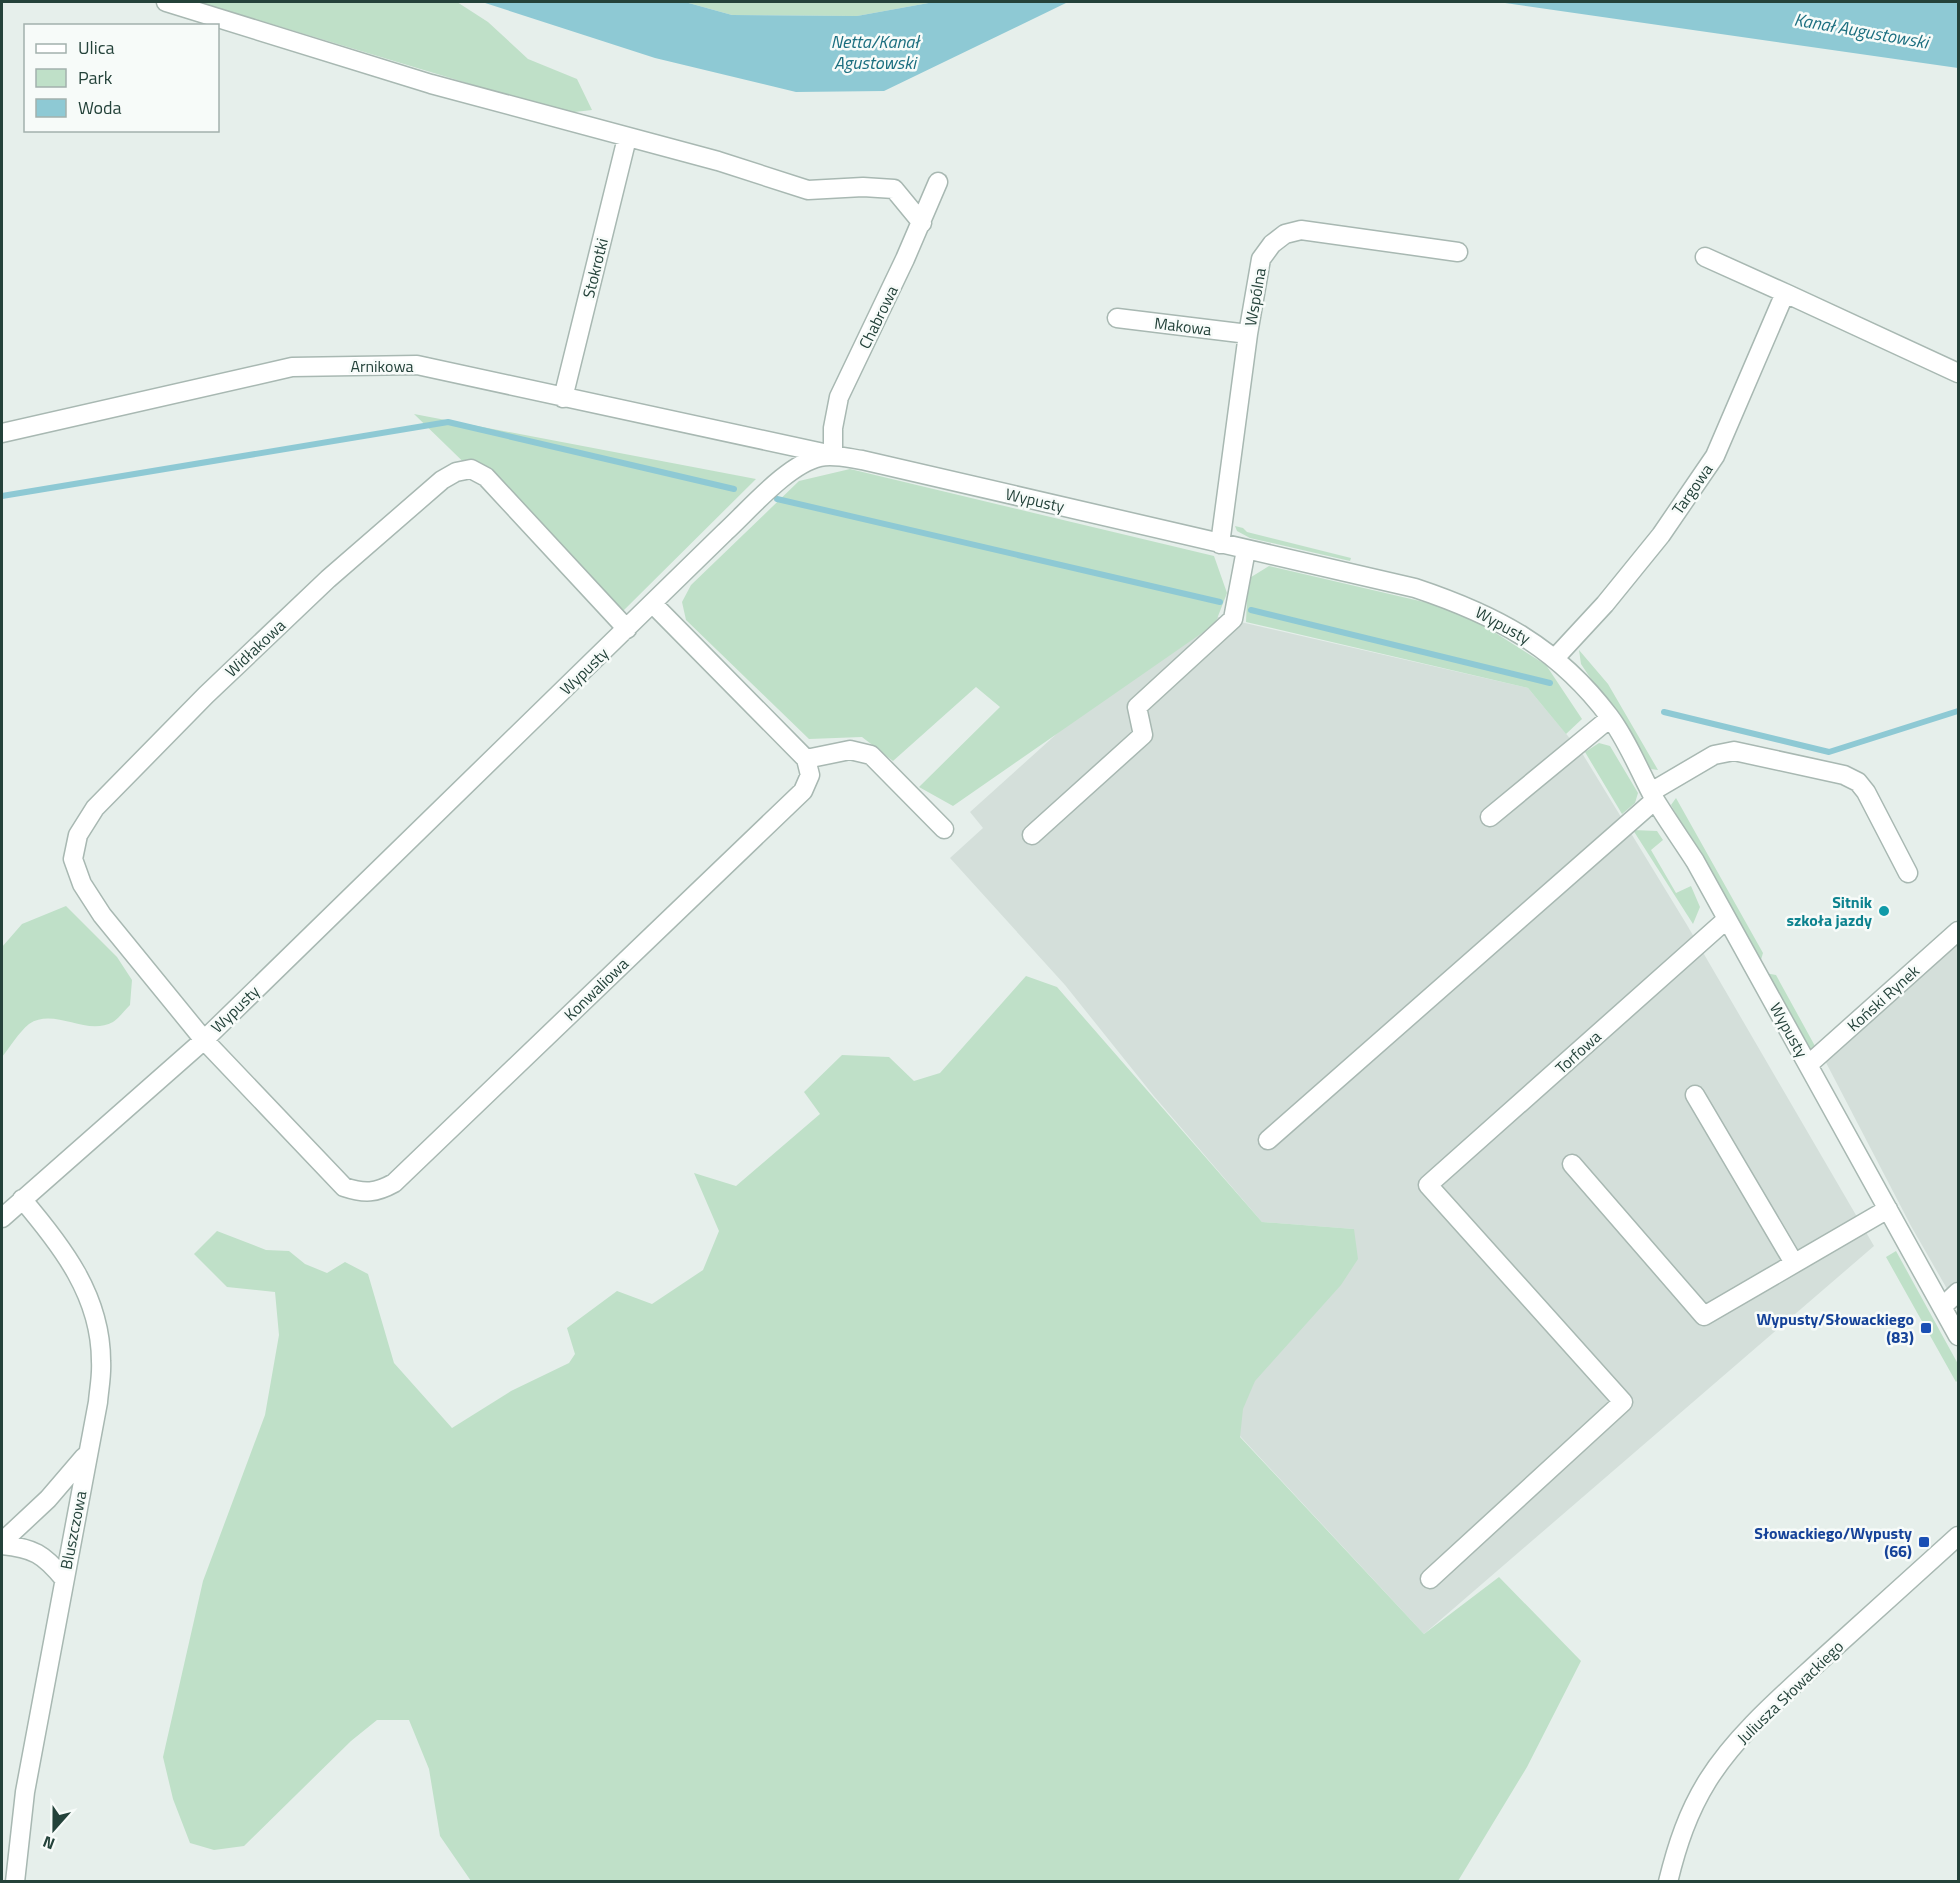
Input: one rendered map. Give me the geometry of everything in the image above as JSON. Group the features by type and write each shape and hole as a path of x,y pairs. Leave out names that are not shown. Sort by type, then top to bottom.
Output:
{"street":[{"path":"166,2 431,84 718,162 808,190 862,187 894,189 922,223"},
{"name":"Stokrotki","path":"563,398 627,138"},
{"name":"Chabrowa","path":"833,455 833,428 839,397 922,223 938,182"},
{"name":"Wspólna","path":"1220,544 1248,334 1261,259 1272,244 1285,234 1301,230 1458,252"},
{"path":"1705,258 1959,373"},
{"name":"Targowa","path":"1555,658 1605,604 1661,535 1714,456 1785,293"},
{"name":"Makowa","path":"1118,318 1248,334"},
{"name":"Arnikowa","path":"2,433 292,367 417,365 833,455"},
{"name":"Wypusty","path":"2,1218 204,1040 794,468 818,458 833,455 1415,588 1462,603 1498,619 1555,658 1580,680 1610,718 1653,796 1695,861 1959,1336"},
{"name":"Widłakowa","path":"204,1040 102,915 82,884 73,859 78,835 95,808 206,695 328,579 442,480 456,472 471,469 486,477 627,629"},
{"path":"1032,835 1143,735 1137,707 1233,619 1246,550"},
{"path":"653,604 806,759 850,750 871,755 944,829"},
{"path":"1490,817 1610,718"},
{"path":"1268,1140 1653,796 1714,755 1734,751 1844,775 1858,782 1866,792 1908,873"},
{"name":"Konwaliowa","path":"204,1040 344,1187 360,1192 377,1192 394,1183 803,791 810,775 806,759"},
{"name":"Torfowa","path":"1430,1579 1623,1402 1428,1185 1727,919"},
{"name":"Koński Rynek","path":"1808,1065 1959,931"},
{"path":"1695,1095 1794,1263"},
{"path":"1572,1164 1704,1316 1888,1209"},
{"name":"Bluszczowa","path":"15,1881 26,1792 98,1402 101,1359 87,1290 58,1242 22,1199"},
{"path":"1942,1307 1959,1292"},
{"path":"2,1543 71,1475 88,1450"},
{"name":"Juliusza Słowackiego","path":"1668,1881 1677,1844 1692,1808 1709,1778 1743,1736 1788,1690 1959,1536"},
{"path":"2,1543 25,1547 49,1560 64,1579"}],"shaded area":[{"path":"1193,611 1528,688 1582,753 1687,925 1874,1246 1424,1634 1188,1380 1354,1229 1262,1222 1153,1095 1065,985 950,858 983,828 970,812"},
{"path":"1958,930 1958,1308 1911,1226 1820,1051"}],"green space":[{"path":"199,2 457,2 488,22 528,59 577,79 592,110 566,113"},
{"path":"685,2 934,2 857,16 732,15"},
{"path":"414,414 756,479 620,614"},
{"path":"850,469 1214,556 1227,593 1215,624 953,806 919,787 1000,707 976,687 893,761 862,737 809,739 686,620 682,602 691,585 799,481"},
{"path":"1235,526 1247,532 1351,558 1350,561 1250,538 1237,531"},
{"path":"1269,566 1437,605 1475,620 1546,665 1582,719 1566,734 1528,688 1246,622 1248,579"},
{"path":"1579,650 1608,684 1658,770 1651,769 1581,664"},
{"path":"1599,743 1610,746 1638,793 1635,803 1622,814 1585,752"},
{"path":"1676,798 1763,953 1760,963 1671,805"},
{"path":"1633,830 1657,831 1663,840 1651,850 1676,893 1691,886 1700,907 1693,924"},
{"path":"66,906 117,957 132,980 130,1005 113,1022 103,1026 81,1025 49,1019 29,1024 2,1057 2,947 22,924"},
{"path":"1765,973 1776,975 1821,1057 1811,1052"},
{"path":"1026,976 1057,987 1262,1222 1354,1229 1358,1259 1341,1285 1255,1381 1243,1409 1240,1437 1424,1634 1499,1577 1581,1661 1527,1767 1458,1881 471,1881 440,1836 429,1769 409,1720 377,1720 351,1741 244,1846 214,1850 190,1843 173,1799 163,1757 203,1581 265,1415 279,1335 275,1292 227,1287 194,1254 217,1231 266,1250 289,1251 305,1264 327,1273 345,1262 368,1274 394,1363 452,1428 511,1391 569,1363 575,1354 567,1328 617,1291 652,1304 703,1270 719,1231 694,1173 736,1186 820,1114 804,1092 842,1055 889,1057 914,1081 940,1073"},
{"path":"1896,1251 1958,1364 1956,1382 1886,1257"}],"water":[{"name":"Netta/Kanał Agustowski","path":"482,2 685,2 732,15 857,16 934,2 1068,2 884,91 796,92 655,58"},
{"name":"Kanał Augustowski","path":"1498,2 1958,3 1958,68"}],"waterway":[{"path":"2,496 448,422 734,489"},
{"path":"777,499 1220,602"},
{"path":"1251,610 1550,683"},
{"path":"1664,712 1829,752 1958,711"}],"place":[{"name":"Sitnik szkoła jazdy","path":"1884,911"},
{"name":"Wypusty/Słowackiego (83)","path":"1926,1328"},
{"name":"Słowackiego/Wypusty (66)","path":"1924,1542"}]}
